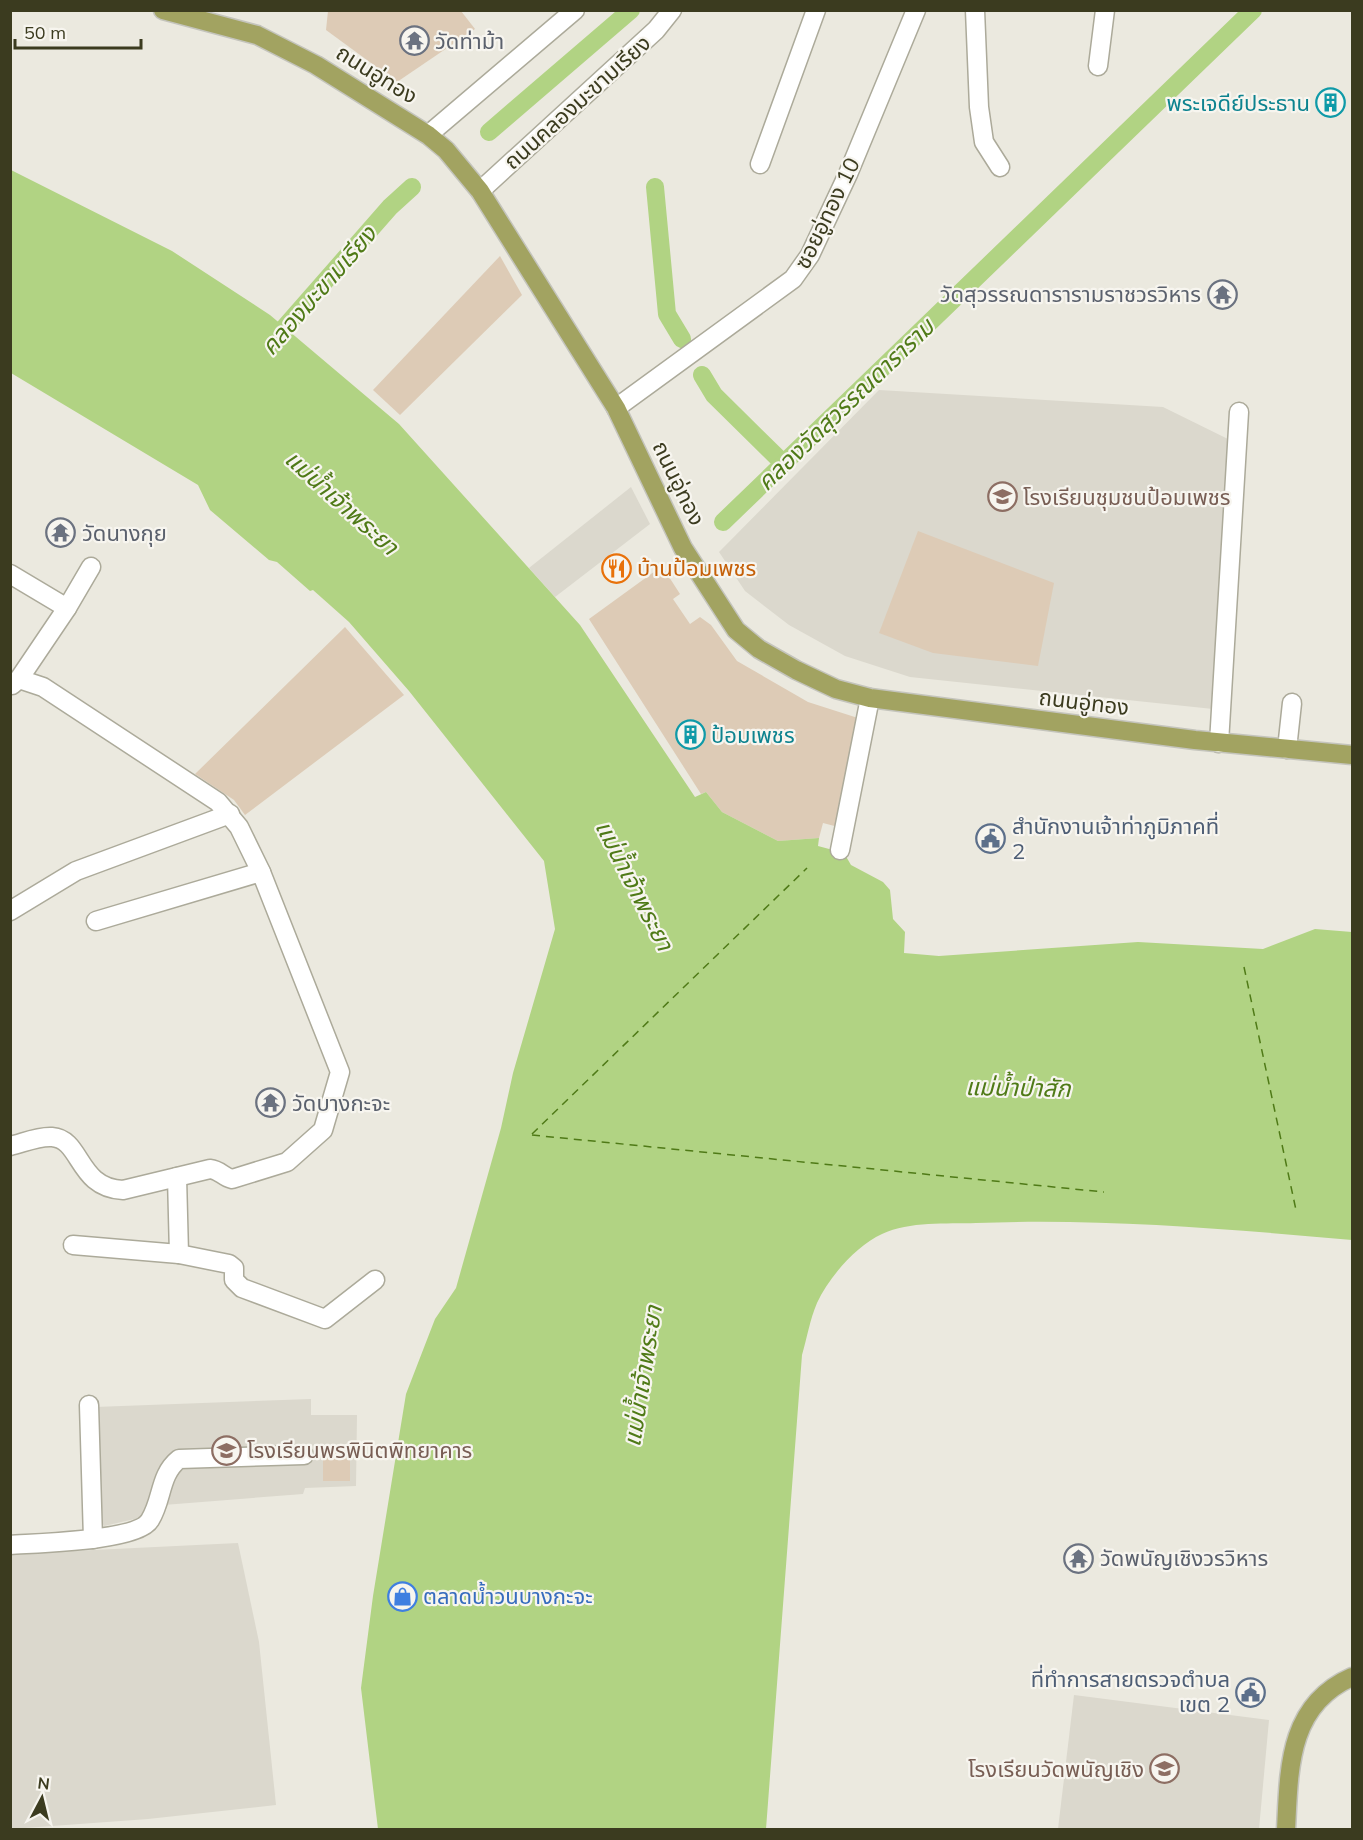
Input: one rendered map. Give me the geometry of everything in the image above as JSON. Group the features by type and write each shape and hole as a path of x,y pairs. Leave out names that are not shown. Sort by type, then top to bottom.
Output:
{"main road":[{"name":"ถนนอู่ทอง","path":"163,10 257,35 316,64 428,135 446,150 480,191 616,408 683,548 736,630 759,649 836,689 870,698 1219,743 1353,755"},
{"path":"1286,1830 1288,1777 1296,1736 1310,1708 1337,1684 1353,1677"}],"street":[{"path":"428,135 575,10"},
{"name":"ถนนคลองมะขามเรียง","path":"480,191 656,30 672,10"},
{"path":"760,164 816,10"},
{"name":"ซอยอู่ทอง 10","path":"616,408 793,279 810,255 843,184 916,10"},
{"path":"975,10 979,107 984,142 1000,167"},
{"path":"1098,66 1105,10"},
{"path":"1219,743 1239,412"},
{"path":"10,1146 42,1137 54,1137 65,1142 96,1183 109,1189 123,1190 210,1169 218,1170 225,1177 232,1179 287,1162 323,1130 340,1072 261,872 239,826 230,814 218,802 43,687 15,682 67,608 91,567"},
{"path":"10,574 67,608"},
{"path":"840,850 870,698"},
{"path":"1287,749 1292,704"},
{"path":"10,911 76,872 230,814"},
{"path":"96,921 261,872"},
{"path":"177,1177 179,1254"},
{"path":"73,1245 179,1254 229,1264 234,1268 234,1280 242,1288 325,1318 375,1280"},
{"path":"89,1405 93,1539"},
{"path":"10,1545 93,1539 139,1529 149,1523 168,1468 179,1459 304,1455"}],"shaded area":[{"path":"328,11 461,11 475,29 397,82 326,30"},
{"path":"500,256 522,295 400,415 373,390"},
{"name":"โรงเรียนชุมชนป้อมเพชร","path":"879,390 1163,407 1234,442 1213,709 910,677 845,656 789,625 745,591 719,552"},
{"path":"631,487 650,524 555,597 529,568"},
{"path":"918,531 1054,583 1038,666 933,653 879,633"},
{"path":"662,566 680,594 673,599 690,624 700,617 711,625 737,661 808,702 861,719 842,828 823,823 819,838 778,841 722,812 706,792 701,794 589,619"},
{"path":"345,627 404,695 245,815 234,800 195,774"},
{"name":"โรงเรียนพรพินิตพิทยาคาร","path":"311,1399 311,1415 357,1415 356,1486 305,1488 303,1494 151,1506 139,1518 104,1526 98,1516 95,1407"},
{"path":"323,1446 350,1446 350,1481 323,1481"},
{"path":"238,1543 259,1642 276,1805 148,1819 11,1829 11,1554"},
{"name":"โรงเรียนวัดพนัญเชิง","path":"1074,1695 1269,1720 1259,1829 1058,1829"}],"water":[{"path":"11,170 172,251 270,315 399,424 580,625 695,797 706,792 722,812 778,841 819,838 818,846 844,853 851,865 883,882 890,890 893,919 905,932 904,953 939,956 1138,942 1263,949 1315,929 1352,932 1352,1240 1117,1223 928,1224 904,1227 872,1239 844,1263 822,1293 810,1322 802,1355 766,1829 378,1829 361,1688 373,1596 406,1394 435,1319 456,1288 501,1128 513,1073 555,929 544,861 409,691 349,622 313,590 310,591 277,562 269,560 210,510 198,485 11,373"}],"waterway":[{"name":"คลองมะขามเรียง","path":"489,132 631,10"},
{"name":"คลองวัดสุวรรณดาราราม","path":"723,522 1253,10"},
{"name":"คลองมะขามเรียง","path":"270,344 390,207 412,187"},
{"path":"655,187 667,314 682,339"},
{"path":"702,375 714,395 783,463"}],"ferry route":[{"path":"532,1134 807,868"},
{"path":"1244,967 1296,1210"},
{"path":"532,1135 1104,1192"}],"place":[{"name":"วัดท่าม้า","path":"414,41"},
{"name":"พระเจดีย์ประธาน","path":"1331,103"},
{"name":"วัดสุวรรณดารารามราชวรวิหาร","path":"1222,294"},
{"name":"โรงเรียนชุมชนป้อมเพชร","path":"1002,497"},
{"name":"วัดนางกุย","path":"61,533"},
{"name":"บ้านป้อมเพชร","path":"616,568"},
{"name":"ป้อมเพชร","path":"690,735"},
{"name":"สํานักงานเจ้าท่าภูมิภาคที่ 2","path":"991,839"},
{"name":"วัดบางกะจะ","path":"271,1103"},
{"name":"โรงเรียนพรพินิตพิทยาคาร","path":"226,1450"},
{"name":"วัดพนัญเชิงวรวิหาร","path":"1079,1558"},
{"name":"ตลาดน้ำวนบางกะจะ","path":"402,1596"},
{"name":"ที่ทำการสายตรวจตำบล เขต 2","path":"1251,1692"},
{"name":"โรงเรียนวัดพนัญเชิง","path":"1165,1769"}],"water label":[{"name":"แม่น้ำเจ้าพระยา","path":"342,502"},
{"name":"แม่น้ำเจ้าพระยา","path":"635,885"},
{"name":"แม่น้ำป่าสัก","path":"1018,1087"},
{"name":"แม่น้ำเจ้าพระยา","path":"642,1376"}]}
